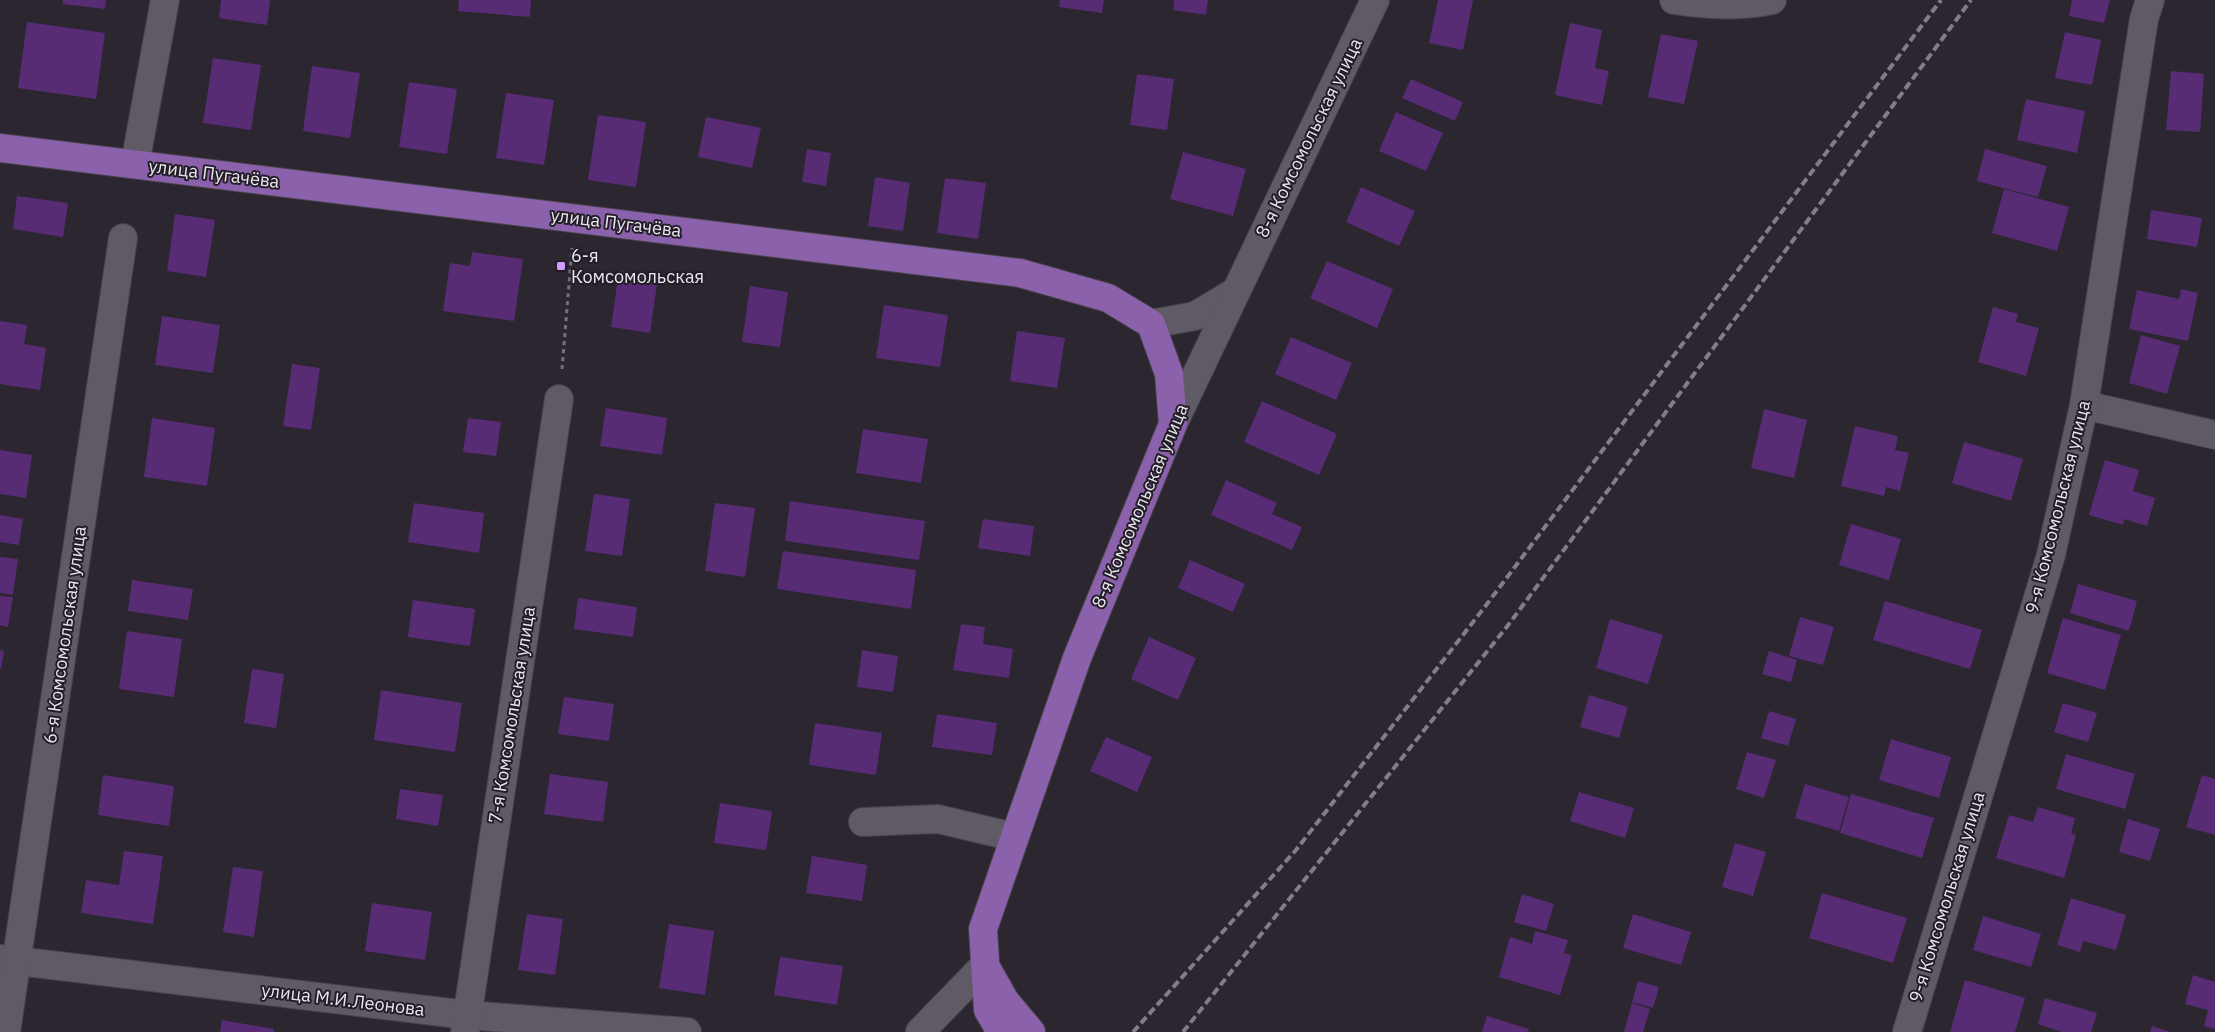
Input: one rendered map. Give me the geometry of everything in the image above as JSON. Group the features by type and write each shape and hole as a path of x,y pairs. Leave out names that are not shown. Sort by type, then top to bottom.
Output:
{"main road":[{"name":"улица Пугачёва","path":"0,148 1020,273 1108,298 1151,324"},
{"path":"1151,324 1169,374 1173,424"},
{"name":"8-я Комсомольская улица","path":"1001,1032 988,1010 983,929 1077,658 1173,424"},
{"path":"985,965 1005,1001 1031,1032"}],"street":[{"path":"135,164 165,0"},
{"name":"8-я Комсомольская улица","path":"1173,424 1375,0"},
{"path":"1674,0 1702,4 1757,3 1772,0"},
{"name":"9-я Комсомольская улица","path":"1907,1032 2051,555 2084,405 2144,19 2150,0"},
{"name":"6-я Комсомольская улица","path":"6,1032 8,960 123,238"},
{"path":"1151,324 1195,316 1235,292"},
{"name":"7-я Комсомольская улица","path":"466,1023 559,399"},
{"path":"2084,405 2215,434"},
{"path":"863,822 938,819 1014,837"},
{"name":"улица М.И.Леонова","path":"8,960 466,1023 687,1032"},
{"path":"920,1032 985,965"}],"path":[{"path":"559,399 572,248"}],"building":[{"path":"63,0 106,0 105,9 63,4"},
{"path":"221,0 270,0 267,25 219,18"},
{"path":"459,0 531,0 530,17 458,11"},
{"path":"1060,0 1104,0 1102,13 1059,7"},
{"path":"1174,0 1208,0 1206,15 1173,10"},
{"path":"1438,0 1473,0 1463,50 1429,43"},
{"path":"2072,0 2110,0 2104,23 2069,16"},
{"path":"27,22 105,33 96,99 18,88"},
{"path":"1570,23 1602,30 1595,68 1609,71 1602,105 1555,95"},
{"path":"2065,32 2101,40 2092,85 2055,78"},
{"path":"1661,34 1698,41 1684,104 1648,97"},
{"path":"213,58 261,65 251,130 203,123"},
{"path":"312,66 360,73 350,138 303,131"},
{"path":"2171,71 2204,74 2200,132 2166,130"},
{"path":"1137,74 1174,79 1167,130 1130,125"},
{"path":"1411,79 1463,102 1455,121 1402,98"},
{"path":"409,82 457,89 447,154 399,147"},
{"path":"506,93 554,100 544,165 496,158"},
{"path":"2026,99 2085,111 2077,153 2017,140"},
{"path":"1396,112 1443,133 1426,171 1379,151"},
{"path":"598,115 646,122 636,187 588,180"},
{"path":"706,117 761,128 752,168 698,157"},
{"path":"807,149 831,153 826,186 802,182"},
{"path":"1985,149 2047,166 2038,197 1977,181"},
{"path":"1183,152 1246,169 1233,216 1170,199"},
{"path":"875,177 910,183 903,231 868,226"},
{"path":"945,178 986,183 978,239 937,233"},
{"path":"1361,187 1415,211 1399,246 1346,222"},
{"path":"2004,189 2069,207 2057,251 1992,233"},
{"path":"17,196 68,203 63,237 13,229"},
{"path":"2151,210 2202,218 2197,247 2147,239"},
{"path":"175,214 215,220 206,277 167,271"},
{"path":"472,252 523,259 514,321 443,311 450,263 470,266"},
{"path":"1327,261 1393,289 1377,328 1310,298"},
{"path":"619,271 658,277 650,333 611,327"},
{"path":"750,286 788,292 780,347 742,342"},
{"path":"2181,289 2198,293 2188,341 2129,329 2137,290 2179,299"},
{"path":"884,305 948,315 940,367 876,358"},
{"path":"1993,307 2018,314 2016,322 2039,328 2026,376 1978,362"},
{"path":"162,316 220,325 213,373 155,365"},
{"path":"0,321 27,325 24,344 46,348 40,390 0,384"},
{"path":"1017,331 1065,338 1057,388 1010,381"},
{"path":"2141,335 2180,346 2167,394 2129,383"},
{"path":"1291,337 1352,363 1336,400 1275,374"},
{"path":"292,364 320,368 311,430 283,426"},
{"path":"1262,401 1337,434 1319,475 1244,442"},
{"path":"606,408 667,418 662,455 600,446"},
{"path":"1764,409 1807,420 1794,478 1751,468"},
{"path":"152,418 215,428 207,486 144,477"},
{"path":"468,418 501,422 496,456 463,452"},
{"path":"1855,426 1898,436 1895,450 1909,453 1900,491 1886,487 1884,496 1841,486"},
{"path":"863,429 928,439 921,483 856,473"},
{"path":"1964,442 2023,459 2011,501 1952,483"},
{"path":"0,450 32,455 26,498 0,494"},
{"path":"2105,460 2139,470 2133,491 2155,498 2147,526 2124,519 2123,525 2089,515"},
{"path":"1226,480 1277,503 1272,514 1302,527 1292,550 1211,515"},
{"path":"594,494 630,499 622,556 585,551"},
{"path":"790,501 925,521 919,560 785,541"},
{"path":"414,503 484,513 479,553 408,542"},
{"path":"715,503 755,508 745,577 705,571"},
{"path":"0,515 23,519 19,545 0,542"},
{"path":"983,519 1034,526 1030,556 978,548"},
{"path":"1851,524 1901,539 1889,580 1839,565"},
{"path":"783,551 916,570 911,609 777,589"},
{"path":"0,557 18,559 13,595 0,593"},
{"path":"1190,560 1245,584 1233,612 1178,588"},
{"path":"132,580 193,589 188,620 128,611"},
{"path":"2078,584 2137,601 2129,631 2070,613"},
{"path":"0,596 13,597 8,627 0,625"},
{"path":"578,598 637,607 633,637 574,629"},
{"path":"413,600 475,609 470,646 408,637"},
{"path":"1885,601 1982,630 1970,669 1873,640"},
{"path":"1800,617 1834,627 1823,665 1789,656"},
{"path":"2063,618 2121,635 2105,690 2047,673"},
{"path":"1610,619 1663,635 1648,684 1596,668"},
{"path":"961,624 985,627 983,644 1013,649 1009,678 953,670"},
{"path":"127,631 182,639 174,697 119,689"},
{"path":"1149,637 1196,658 1178,700 1131,679"},
{"path":"0,650 4,651 1,669 0,669"},
{"path":"862,650 898,656 893,692 857,687"},
{"path":"1769,651 1797,660 1791,682 1762,674"},
{"path":"252,669 284,674 276,728 244,723"},
{"path":"381,690 462,703 455,752 374,740"},
{"path":"1589,695 1628,707 1619,738 1580,727"},
{"path":"564,697 614,704 609,741 558,734"},
{"path":"2063,703 2097,713 2088,742 2054,732"},
{"path":"1769,711 1796,719 1788,746 1761,738"},
{"path":"937,714 997,723 992,755 932,747"},
{"path":"815,723 882,733 876,775 809,765"},
{"path":"1106,737 1152,757 1137,792 1090,771"},
{"path":"1891,739 1951,757 1939,798 1879,780"},
{"path":"1747,752 1776,760 1764,798 1736,789"},
{"path":"2066,754 2135,774 2125,809 2056,789"},
{"path":"550,774 608,782 603,822 544,814"},
{"path":"103,775 174,786 169,826 98,815"},
{"path":"2202,775 2215,779 2215,835 2186,827"},
{"path":"1805,784 1849,797 1839,831 1795,818"},
{"path":"400,789 443,795 438,826 396,819"},
{"path":"1579,792 1634,808 1625,838 1570,821"},
{"path":"1851,794 1934,818 1922,858 1840,833"},
{"path":"720,803 772,811 766,850 714,843"},
{"path":"2038,807 2075,818 2071,833 2076,835 2064,878 1996,858 2009,815 2033,822"},
{"path":"2128,819 2160,829 2150,861 2119,852"},
{"path":"1735,843 1766,852 1753,896 1722,887"},
{"path":"124,851 163,856 153,924 81,913 86,880 119,885"},
{"path":"812,856 867,865 862,901 806,893"},
{"path":"233,867 263,871 254,937 223,932"},
{"path":"1822,893 1907,918 1893,963 1809,938"},
{"path":"1522,894 1554,904 1546,931 1514,922"},
{"path":"2071,898 2126,915 2116,950 2083,941 2080,952 2057,945"},
{"path":"372,903 432,912 425,960 365,951"},
{"path":"527,914 563,919 555,975 518,970"},
{"path":"1633,914 1691,932 1681,965 1623,948"},
{"path":"1983,916 2041,934 2031,967 1973,950"},
{"path":"669,924 714,931 705,995 659,988"},
{"path":"1535,931 1568,940 1564,953 1572,955 1560,995 1499,977 1510,937 1532,944"},
{"path":"780,957 843,966 837,1005 774,995"},
{"path":"2193,975 2215,982 2215,1029 2204,1026 2208,1010 2185,1004"},
{"path":"1965,980 2025,998 2015,1032 1950,1032"},
{"path":"1638,981 1659,987 1653,1008 1632,1002"},
{"path":"2045,998 2097,1013 2091,1032 2062,1032 2038,1024"},
{"path":"1632,1003 1650,1009 1643,1032 1624,1032"},
{"path":"1487,1016 1529,1029 1528,1032 1482,1032"},
{"path":"222,1020 274,1029 274,1032 220,1032"},
{"path":"2152,1026 2170,1032 2150,1032"}],"railway":[{"path":"1133,1032 1296,850 1487,604 1941,0"},
{"path":"1183,1032 1509,624 1971,0"}],"place":[{"name":"6-я Комсомольская","path":"561,266"}]}
